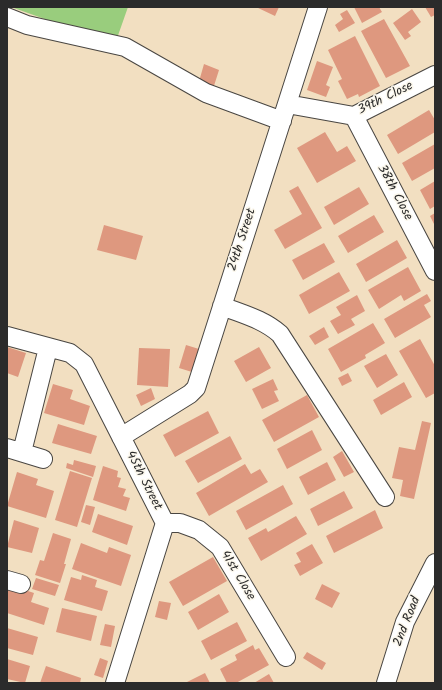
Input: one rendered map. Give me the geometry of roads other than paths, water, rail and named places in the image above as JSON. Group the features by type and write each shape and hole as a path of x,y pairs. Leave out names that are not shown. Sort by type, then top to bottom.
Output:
{"street":[{"name":"24th Street","path":"121,437 190,394 196,388 318,7"},
{"path":"7,17 27,25 126,47 206,93 282,121"},
{"name":"39th Close","path":"287,104 354,116 435,75"},
{"name":"38th Close","path":"354,116 435,271"},
{"path":"222,306 259,320 271,326 280,334 385,497"},
{"name":"45th Street","path":"7,336 70,353 84,364 164,523 115,683"},
{"path":"43,459 15,450 48,348"},
{"name":"41st Close","path":"164,523 180,523 199,530 220,547 286,657"},
{"name":"2nd Road","path":"386,683 405,622 435,564"}]}
